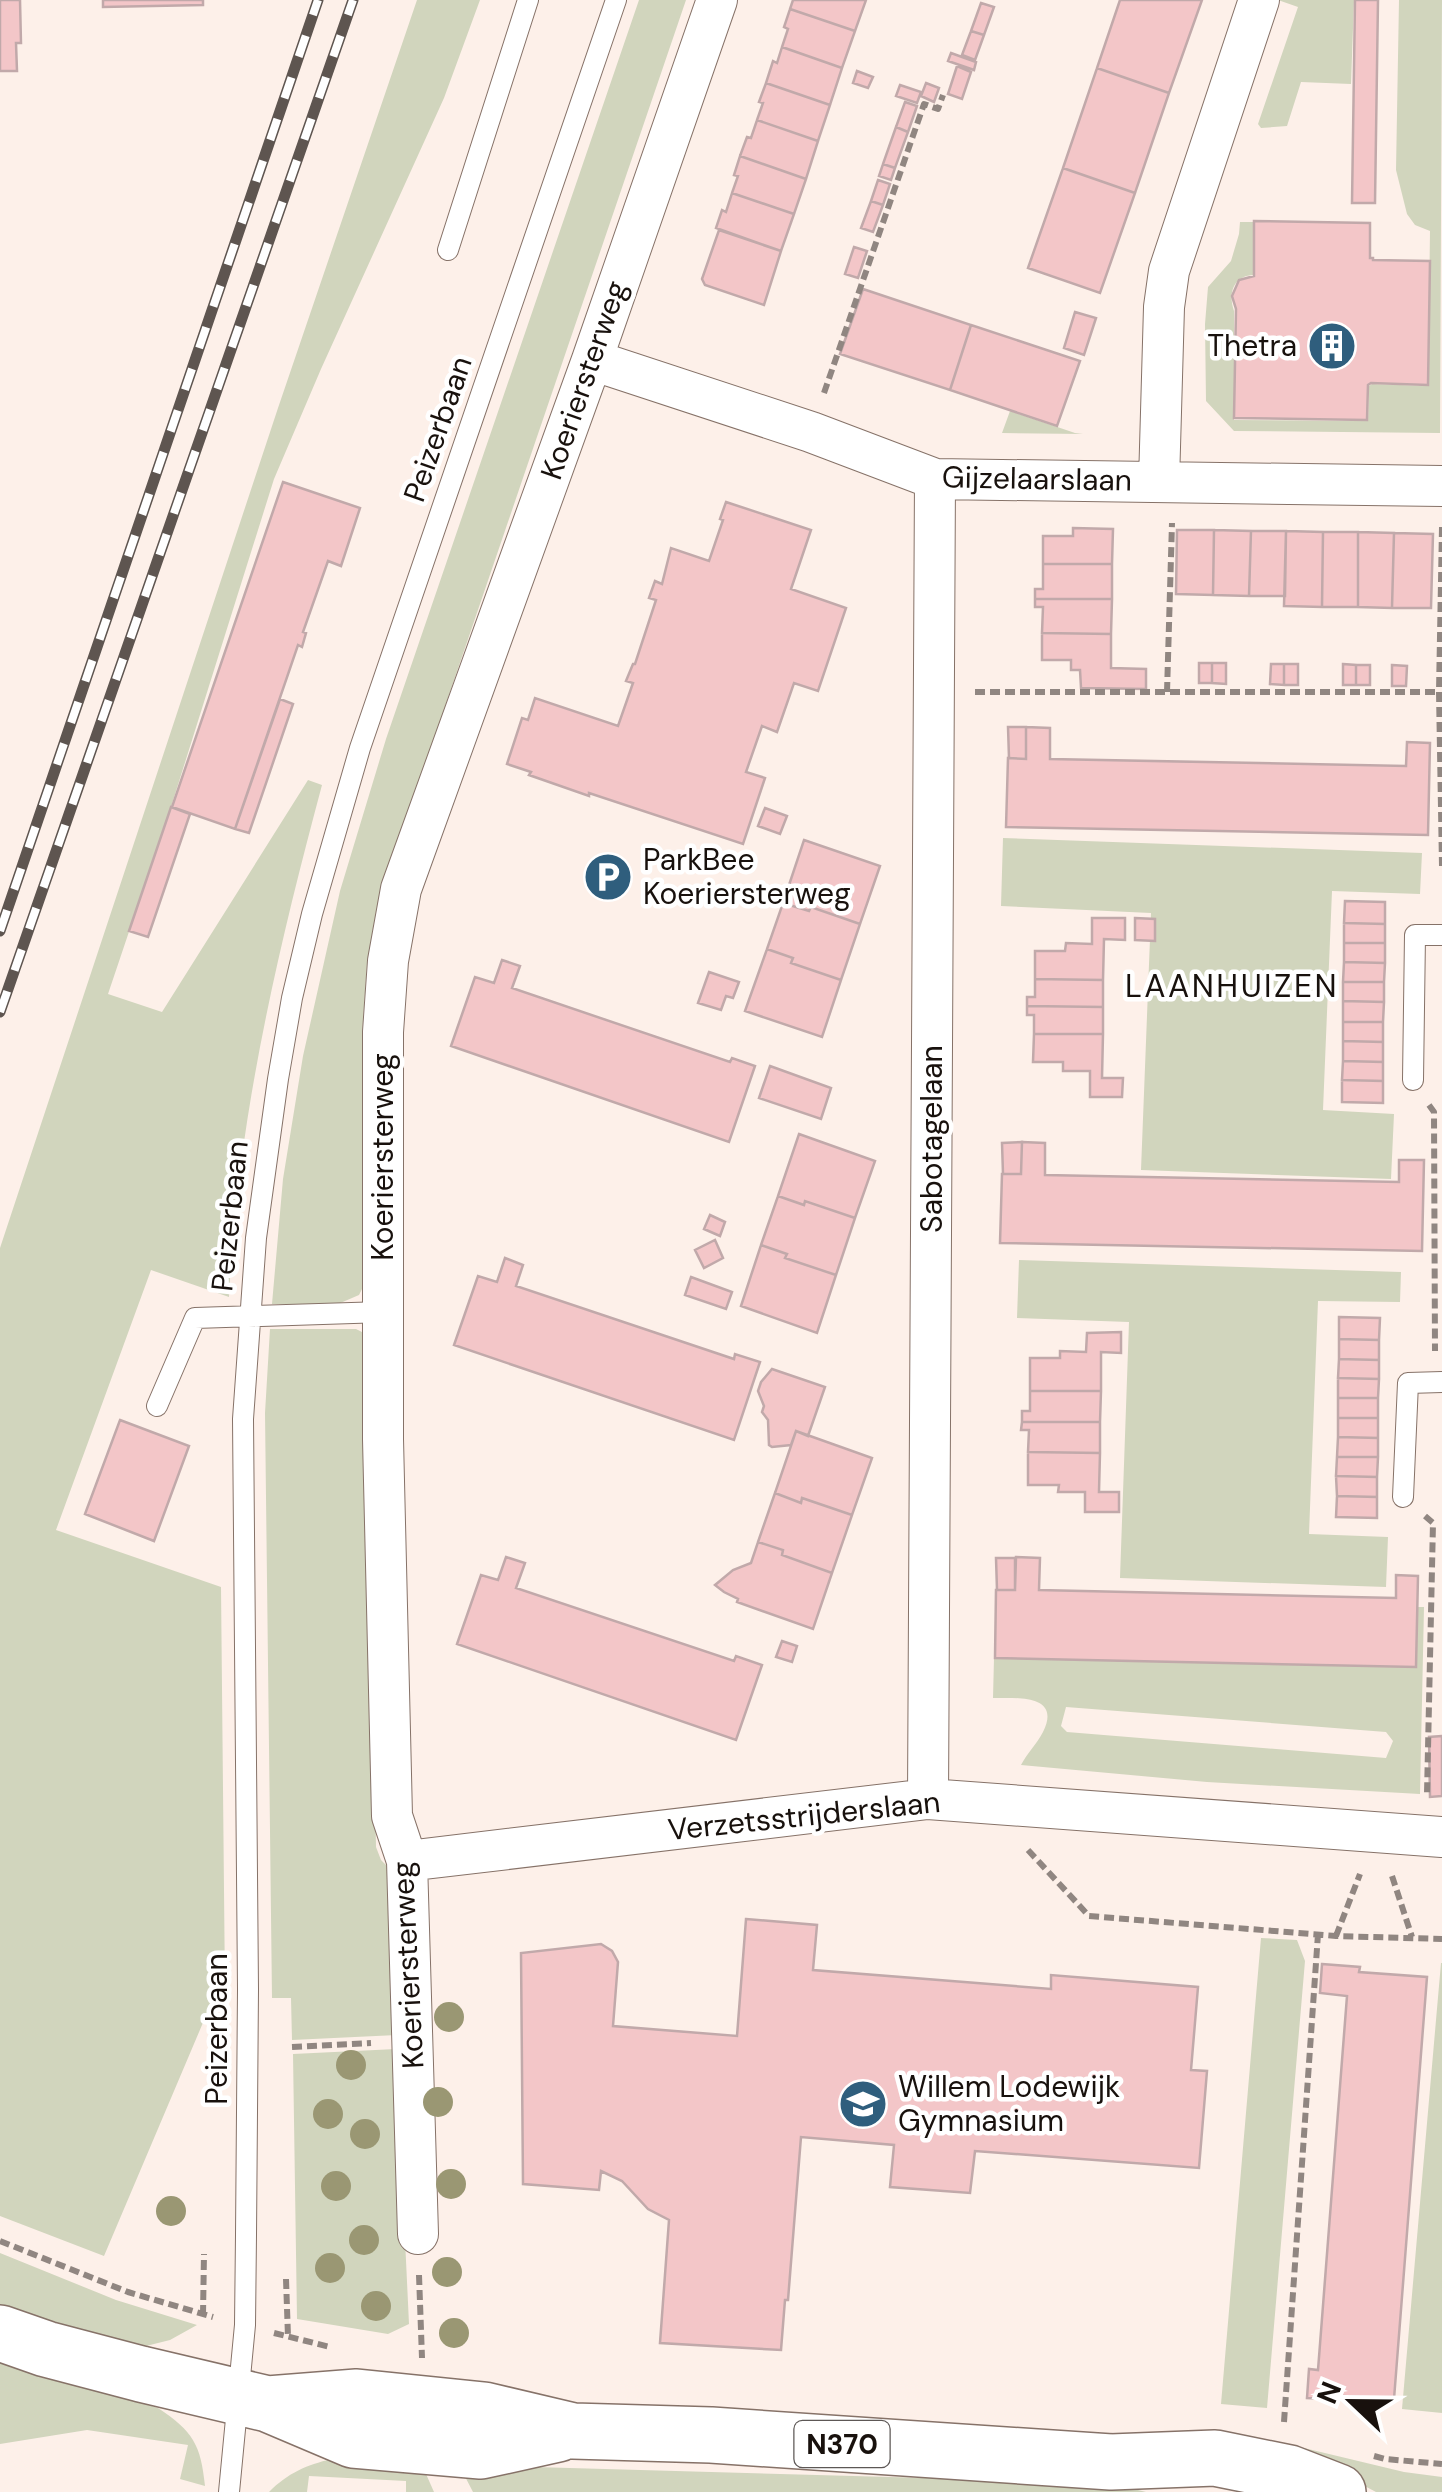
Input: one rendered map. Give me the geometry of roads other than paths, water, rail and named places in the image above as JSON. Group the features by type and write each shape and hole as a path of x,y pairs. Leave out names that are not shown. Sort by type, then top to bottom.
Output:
{"highway":[{"path":"0,2333 46,2349 253,2401"},
{"name":"N370","path":"253,2401 353,2440 481,2451 573,2431 711,2435 1111,2462 1215,2458 1289,2473 1338,2492"},
{"name":"N370","path":"1111,2462 1196,2492"}],"street":[{"name":"Koeriersterweg","path":"418,2234 406,1862 392,1816 383,1439 383,1032 388,961 402,889 716,0"},
{"path":"1166,482 1164,307 1169,271 1259,0"},
{"name":"Gijzelaarslaan","path":"592,360 810,432 936,479 1442,486"},
{"name":"Sabotagelaan","path":"928,1799 936,479"},
{"name":"Verzetsstrijderslaan","path":"406,1862 928,1799 1434,1836"}],"lane":[{"path":"448,250 528,0"},
{"name":"Peizerbaan","path":"229,2492 253,2401 245,2326 248,1989 244,1420 256,1238 278,1079 292,998 326,864 388,664 616,0"},
{"path":"1413,1080 1415,935 1442,935"},
{"path":"158,1406 195,1318 384,1312"},
{"path":"1404,1497 1408,1383 1438,1382"}],"railway":[{"path":"0,931 318,0"},
{"path":"0,1012 353,0"}],"place":[{"name":"Thetra","path":"1332,346"},
{"name":"ParkBee Koeriersterweg","path":"608,877"},
{"name":"Willem Lodewijk Gymnasium","path":"863,2104"}],"district":[{"name":"LAANHUIZEN","path":"1232,986"}]}
